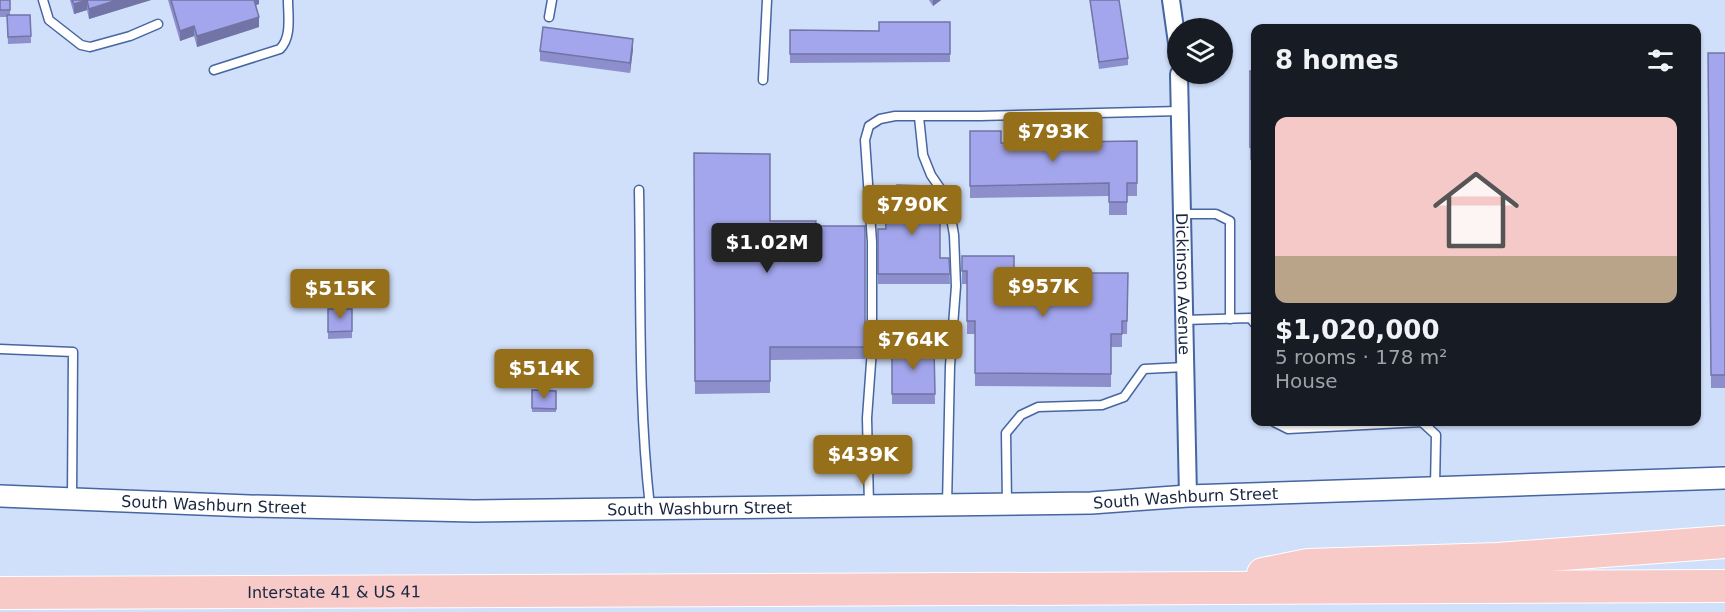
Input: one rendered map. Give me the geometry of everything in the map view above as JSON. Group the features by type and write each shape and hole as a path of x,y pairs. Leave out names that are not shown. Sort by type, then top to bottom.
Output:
{"highway":[{"path":"1197,588 1308,565 1498,559 1725,542"},
{"path":"1197,588 1725,586"},
{"name":"Interstate 41 & US 41","path":"0,592 1197,588"}],"street":[{"path":"1171,0 1174,18"},
{"name":"Dickinson Avenue","path":"1179,84 1188,496"},
{"name":"South Washburn Street","path":"0,496 249,506 474,511 1091,503 1188,496 1725,478"}],"lane":[{"path":"43,0 50,20 81,45 90,47 130,36 158,24"},
{"path":"214,70 280,49 286,43 288,35 288,0"},
{"path":"549,17 552,0"},
{"path":"764,80 767,0"},
{"path":"869,506 867,418 872,349 872,266 865,140 869,126 880,119 919,117 1180,111"},
{"path":"919,117 923,155 931,175 942,191 954,235 956,286 950,366 946,505"},
{"path":"639,190 644,421 650,508"},
{"path":"1182,214 1216,214 1230,221 1230,319"},
{"path":"1184,320 1251,319"},
{"path":"0,349 73,352 72,499"},
{"path":"1007,504 1006,433 1020,414 1038,407 1102,405 1124,397 1144,369 1185,367"},
{"path":"1282,426 1288,429 1345,426"},
{"path":"1426,426 1436,435 1435,487"}],"building":[{"path":"0,0 10,0 10,10 0,10"},
{"path":"72,0 87,0 74,4"},
{"path":"87,0 117,0 89,9"},
{"path":"171,0 254,0 259,17 197,36 194,26 180,31"},
{"path":"1090,0 1119,0 1128,58 1099,62"},
{"path":"7,15 30,15 31,36 8,37"},
{"path":"879,22 950,22 950,54 790,54 790,30 879,31"},
{"path":"543,27 633,39 630,63 540,51"},
{"path":"1708,53 1725,53 1725,375 1711,375"},
{"path":"1250,71 1251,71 1251,147"},
{"path":"970,131 1001,131 1001,143 1137,141 1137,183 1127,183 1127,202 1109,202 1109,183 970,186"},
{"path":"694,153 770,154 770,221 816,221 815,226 865,226 865,347 770,347 770,381 695,381"},
{"path":"897,185 928,186 929,206 940,207 940,258 949,258 950,274 878,274 878,229 886,229 885,207 897,206"},
{"path":"962,256 1014,256 1014,273 1128,273 1127,321 1122,321 1122,334 1111,334 1111,374 975,373 975,321 967,321 967,271 962,271"},
{"path":"328,309 352,309 352,331 328,332"},
{"path":"892,347 934,347 935,394 892,394"},
{"path":"532,390 556,391 556,409 532,408"}]}
